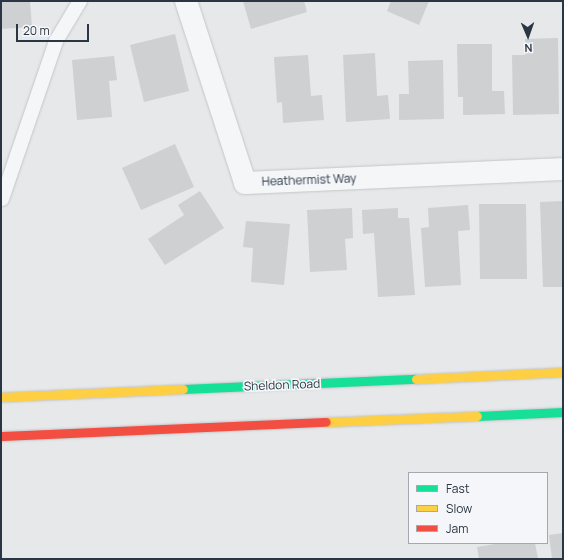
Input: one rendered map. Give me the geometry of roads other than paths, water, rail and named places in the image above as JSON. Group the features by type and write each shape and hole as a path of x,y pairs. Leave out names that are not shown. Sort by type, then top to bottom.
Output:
{"main road":[{"name":"Sheldon Road","path":"1,397 563,372"},
{"path":"1,436 563,412"}],"street":[{"name":"Heathermist Way","path":"186,1 245,182 563,170"}],"lane":[{"path":"2,199 56,41 80,1"}]}
